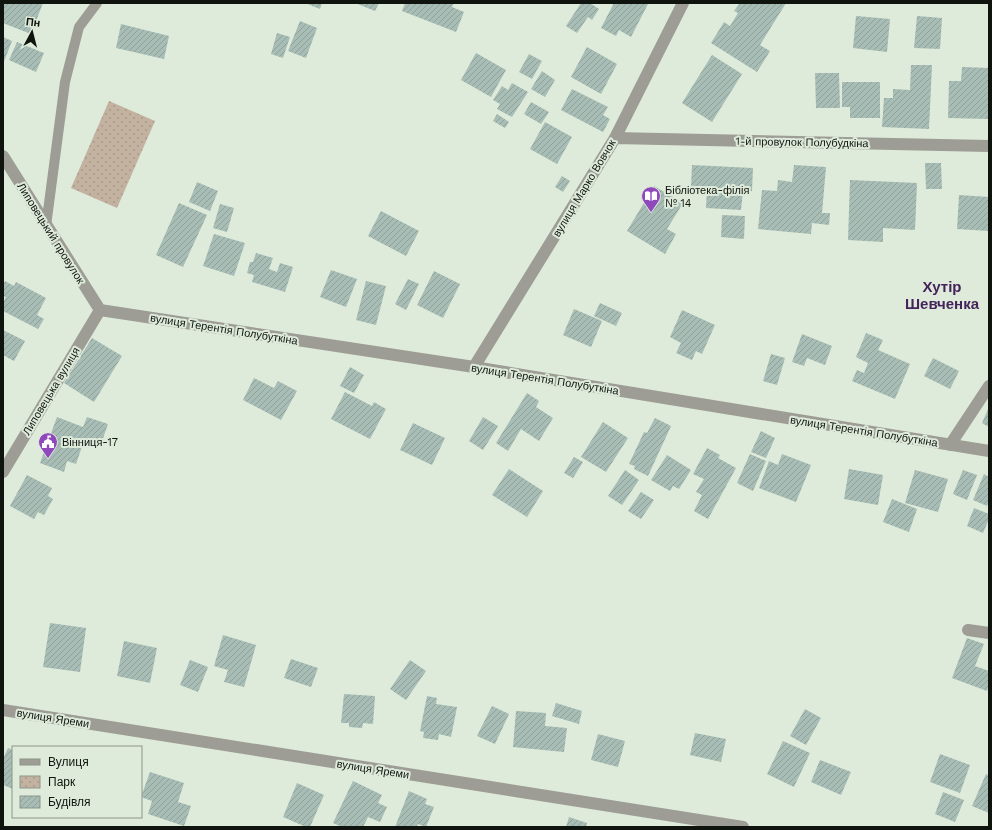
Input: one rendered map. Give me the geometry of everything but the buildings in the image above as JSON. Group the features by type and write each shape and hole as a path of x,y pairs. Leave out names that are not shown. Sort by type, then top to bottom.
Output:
{"street":[{"name":"вулиця Марко Вовчок","path":"474,367 615,138 684,3"},
{"name":"1-й провулок Полубудкіна","path":"615,138 989,146"},
{"name":"Липовецький провулок","path":"3,156 100,310"},
{"name":"вулиця Терентія Полубуткіна","path":"100,310 474,367 989,451"},
{"name":"Липовецька вулиця","path":"3,472 100,310"},
{"path":"950,445 989,386"},
{"path":"968,630 989,633"},
{"name":"вулиця Яреми","path":"3,710 743,827"}],"lane":[{"path":"46,226 65,82 79,27 97,3"}],"green space":[{"path":"109,101 155,121 117,208 71,188"}],"place":[{"name":"Бібліотека-філія № 14","path":"651,213"},
{"name":"Вінниця-17","path":"48,459"}],"district":[{"name":"Хутір Шевченка","path":"942,296"}]}
